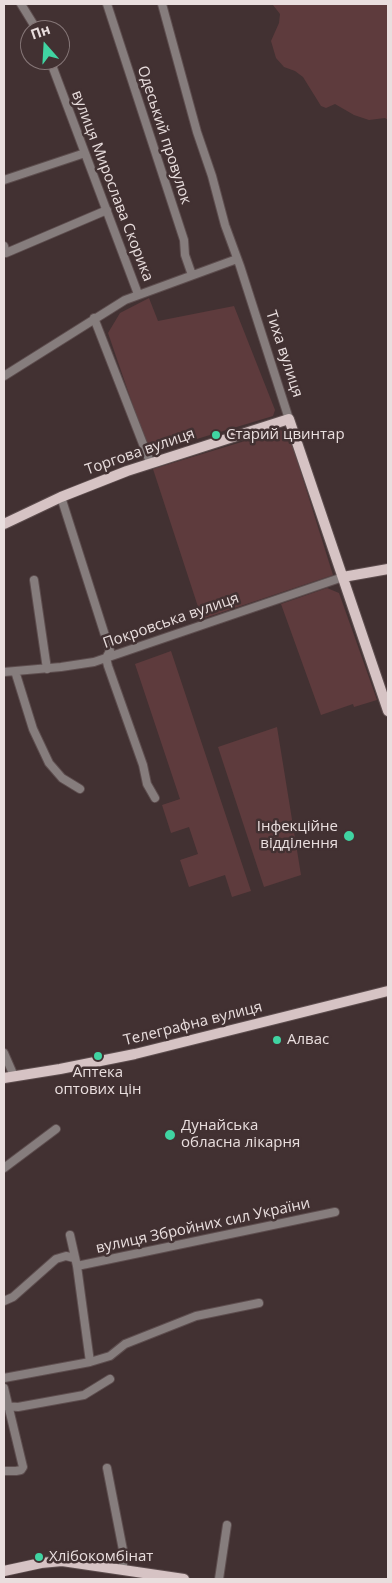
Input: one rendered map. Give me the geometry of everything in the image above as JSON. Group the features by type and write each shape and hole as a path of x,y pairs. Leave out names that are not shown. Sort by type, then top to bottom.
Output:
{"main road":[{"name":"Торгова вулиця","path":"4,524 61,497 150,462 289,419"},
{"name":"Тиха вулиця","path":"289,419 388,711"},
{"path":"342,577 388,569"},
{"name":"Телеграфна вулиця","path":"9,1077 135,1054 388,991"},
{"path":"4,1571 40,1563 62,1561 184,1579"}],"street":[{"path":"21,4 31,20"},
{"name":"Одеський провулок","path":"107,4 184,240 192,275"},
{"name":"Тиха вулиця","path":"162,4 225,225 289,419"},
{"name":"вулиця Мирослава Скорика","path":"54,70 138,294"},
{"path":"4,180 85,153"},
{"path":"4,246 6,253 107,210"},
{"path":"4,376 125,300 237,259"},
{"path":"94,318 150,462"},
{"path":"61,497 110,651 106,658 148,784 155,798"},
{"name":"Покровська вулиця","path":"4,672 86,664 342,577"},
{"path":"34,580 48,669"},
{"path":"15,671 33,729 50,763 62,778 80,789"},
{"path":"4,1053 9,1077"},
{"path":"4,1168 56,1129"},
{"name":"вулиця Збройних сил України","path":"4,1301 13,1297 56,1259 66,1256 76,1262 335,1212"},
{"path":"70,1235 76,1262 90,1362"},
{"path":"4,1378 90,1362 110,1356 125,1344 196,1316 259,1303"},
{"path":"6,1405 18,1407 84,1395 110,1379"},
{"path":"4,1388 6,1405 23,1461 21,1470 4,1471"},
{"path":"107,1468 123,1550 123,1570"},
{"path":"219,1579 228,1525"}],"shaded area":[{"path":"274,4 388,5 388,120 385,118 369,120 354,115 335,104 326,108 321,106 303,77 295,71 284,67 276,58 271,41 279,23 280,14"},
{"path":"149,298 158,321 234,306 275,410 273,416 157,451 152,448 148,449 108,333 120,313"},
{"path":"281,430 290,438 333,575 202,619 153,469"},
{"path":"327,588 339,593 377,700 354,707 353,704 321,715 281,604"},
{"path":"171,651 251,891 232,897 225,875 189,887 180,860 198,854 189,827 171,833 162,805 180,799 135,664"},
{"path":"277,727 301,875 264,887 218,747"}],"place":[{"name":"Старий цвинтар","path":"216,435"},
{"name":"Інфекційне відділення","path":"349,836"},
{"name":"Алвас","path":"277,1040"},
{"name":"Аптека оптових цін","path":"98,1056"},
{"name":"Дунайська обласна лікарня","path":"170,1135"},
{"name":"Хлібокомбінат","path":"39,1557"}]}
